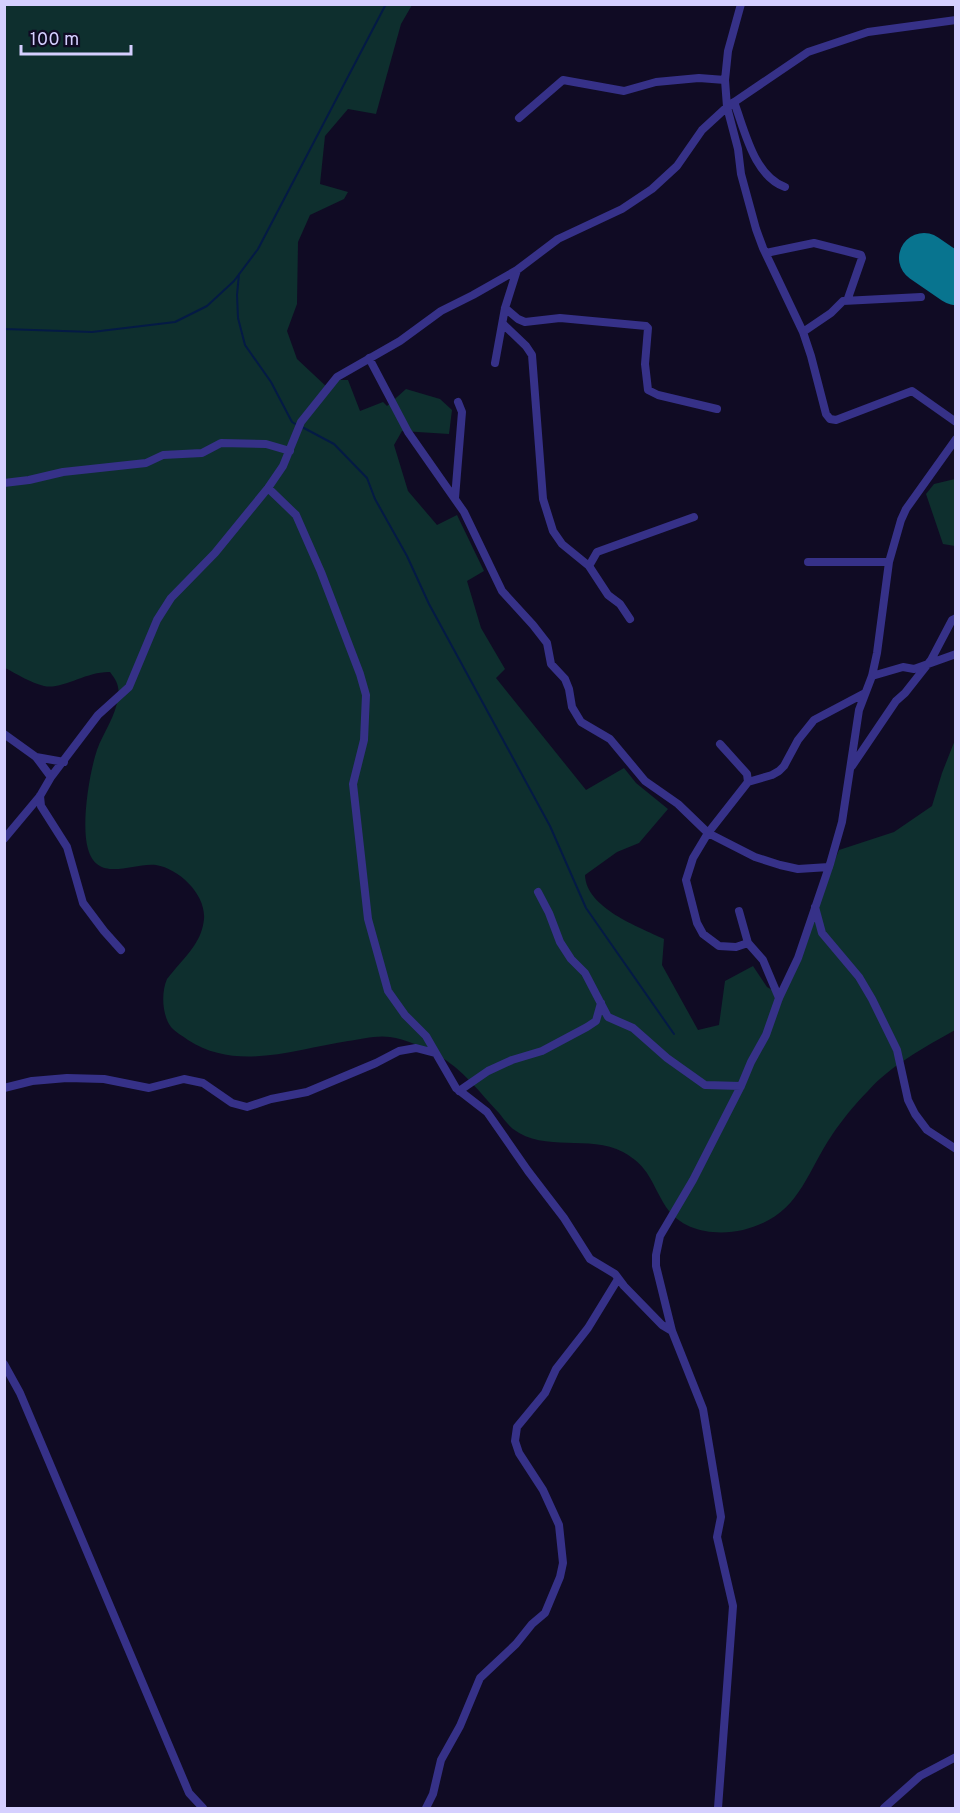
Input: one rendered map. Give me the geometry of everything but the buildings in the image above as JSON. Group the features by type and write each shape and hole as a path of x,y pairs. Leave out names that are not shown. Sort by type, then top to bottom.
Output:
{"street":[{"path":"741,4 728,47 725,80 741,174 756,229 803,332 826,414 830,419 836,420 912,391 956,422"},
{"path":"4,839 40,796 51,777 99,714 129,687 152,629 171,598 215,553 268,488 279,473 301,423 337,377 400,341 441,311 517,270 558,239 622,209 652,189 677,166 702,130 730,105 817,48 868,32 956,20"},
{"path":"519,118 563,80 624,91 656,82 699,78 725,80"},
{"path":"730,105 761,167 776,184 785,187"},
{"path":"766,253 814,243 861,255 862,258 847,301"},
{"path":"495,363 505,308 517,270"},
{"path":"803,332 831,313 841,302 921,297"},
{"path":"505,308 525,322 560,318 646,326 648,328 645,364 648,390 717,409"},
{"path":"503,324 532,355 543,499 553,531 562,544 589,566 608,595 620,604 630,619"},
{"path":"369,358 408,432 455,498 481,545 502,591 547,643 551,664 565,679 576,715 587,726 610,739 645,781 678,804 708,833 755,857 780,865 798,869 829,867"},
{"path":"455,498 462,412 458,402"},
{"path":"718,1809 733,1606 717,1537 721,1517 703,1409 672,1331 652,1254 741,1086 766,1035 779,998 798,958 842,822 859,710 872,676 889,562 903,514 956,439"},
{"path":"4,483 63,472 146,463 163,455 202,453 220,443 266,444 290,451"},
{"path":"268,488 296,515 321,572 366,695 364,740 352,779 368,919 388,991 405,1015 426,1036 451,1082 487,1112 528,1172 564,1218 590,1259 615,1274 662,1324 672,1331"},
{"path":"589,566 597,552 694,517"},
{"path":"808,562 889,562"},
{"path":"850,769 897,701 928,664 952,620 956,618"},
{"path":"872,676 900,668 913,669 956,654"},
{"path":"748,943 736,947 719,946 703,934 697,923 686,880 693,858 708,833 748,782 779,771 798,740 814,720 865,693"},
{"path":"4,734 36,757 51,777"},
{"path":"720,744 747,774 748,782"},
{"path":"36,757 64,762"},
{"path":"40,796 41,806 67,847 83,903 121,951"},
{"path":"538,892 560,942 568,956 585,973 608,1017 633,1029 667,1058 705,1085 741,1086"},
{"path":"814,906 822,933 859,977 897,1050 908,1100 915,1114 927,1130 956,1149"},
{"path":"739,911 748,943 763,960 779,998"},
{"path":"459,1091 488,1071 512,1060 542,1051 587,1027 597,1018 602,1003"},
{"path":"4,1088 32,1081 67,1078 104,1079 149,1088 184,1079 203,1083 232,1104 247,1107 271,1099 308,1092 399,1051 416,1048 435,1053"},
{"path":"426,1809 433,1794 441,1760 460,1726 480,1678 545,1613 558,1584 563,1568 561,1532 543,1490 519,1453 515,1442 517,1427 545,1393 556,1369 588,1328 618,1279"},
{"path":"4,1364 20,1393 189,1793 202,1809"},
{"path":"884,1809 920,1776 956,1757"}],"green space":[{"path":"4,5 412,5 401,24 376,114 348,109 325,136 320,184 348,192 344,199 310,215 298,242 297,304 287,331 297,359 329,389 339,380 348,380 360,411 383,402 387,406 406,389 440,399 452,410 449,434 402,431 394,445 408,491 437,525 457,515 484,571 467,581 481,628 505,669 496,678 586,790 624,768 636,783 668,809 639,843 617,852 585,875 588,887 604,907 628,922 664,939 662,965 698,1030 719,1025 725,981 753,966 767,987 781,995 839,850 894,832 932,806 955,740 955,1030 898,1065 863,1096 832,1135 798,1193 777,1215 762,1224 733,1232 711,1232 691,1227 673,1215 645,1170 623,1152 596,1144 553,1142 526,1136 511,1127 470,1081 446,1060 402,1040 374,1037 267,1056 226,1055 207,1050 188,1040 171,1027 164,1010 165,985 201,933 204,919 201,901 190,884 165,867 147,865 108,869 100,866 93,860 86,839 86,813 91,772 97,750 117,704 116,681 110,672 101,672 51,687 29,681 5,668"},
{"path":"956,479 955,546 943,544 926,494 934,484"}],"waterway":[{"path":"4,329 92,332 175,322 207,306 234,281 258,249 386,4"},
{"path":"239,274 238,318 245,345 271,382 292,422 297,425"},
{"path":"302,427 334,444 367,478 375,499 407,556 429,604 550,826 586,908 674,1034"}],"runway":[{"path":"924,258 956,280"}]}
